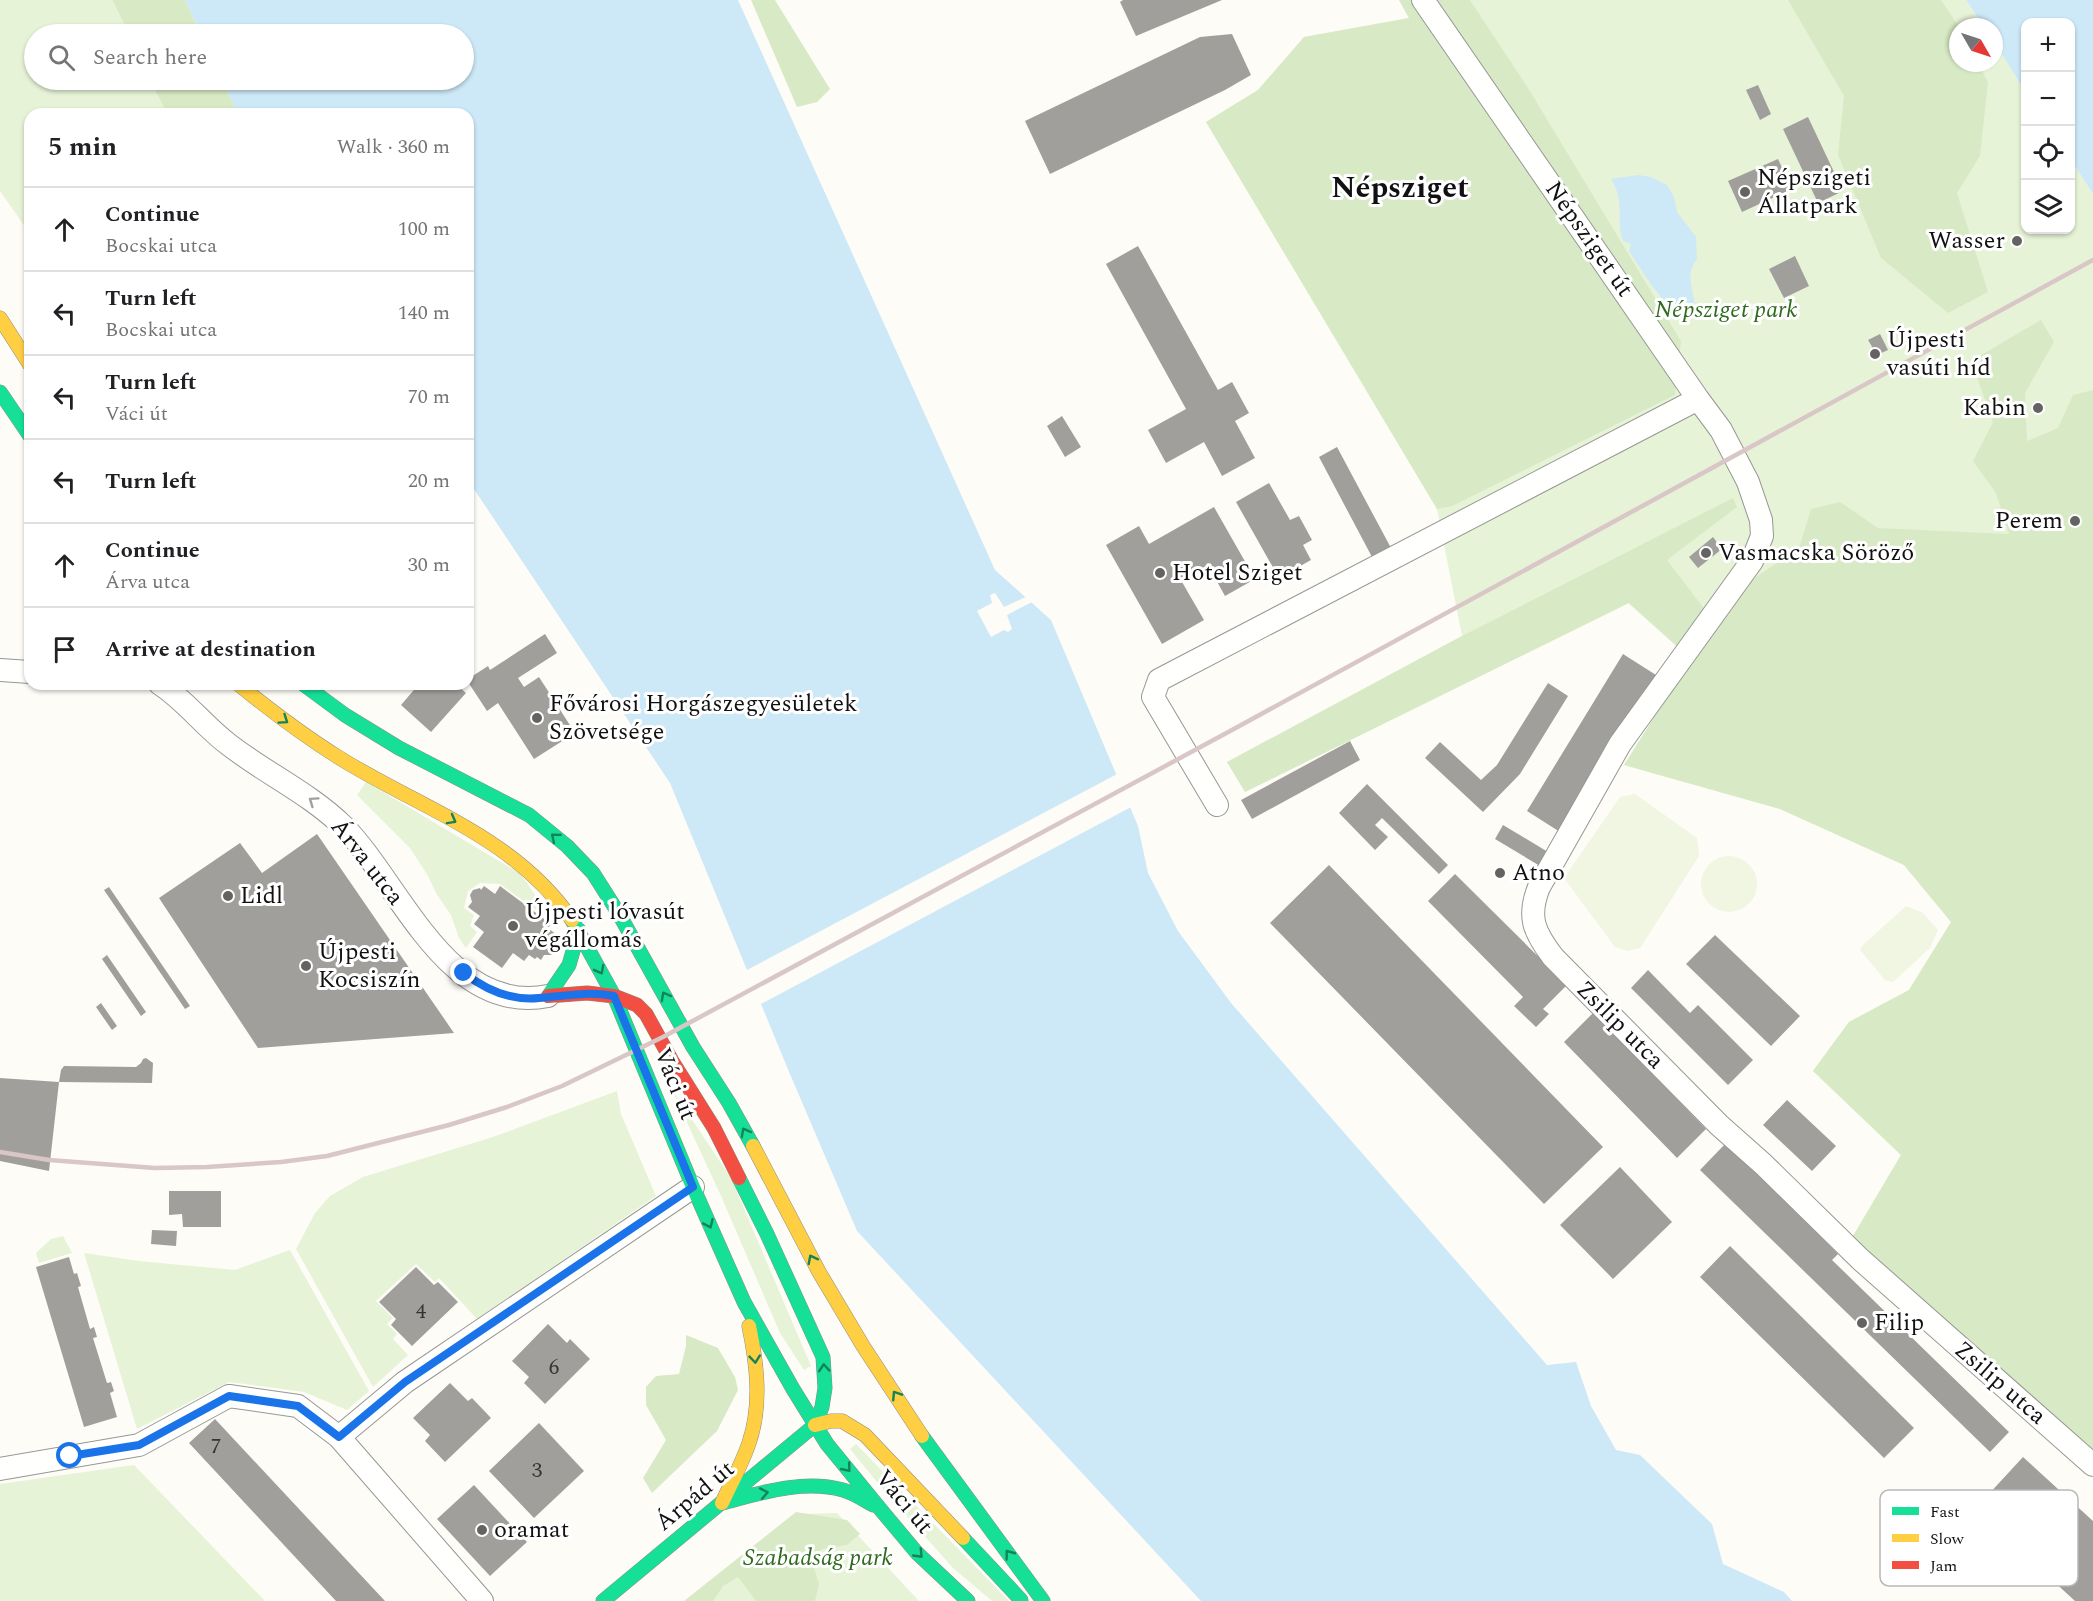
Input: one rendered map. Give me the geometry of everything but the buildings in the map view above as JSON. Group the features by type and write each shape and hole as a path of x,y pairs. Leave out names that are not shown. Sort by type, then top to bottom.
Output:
{"main road":[{"path":"0,318 24,356"},
{"path":"0,392 24,427"},
{"name":"Váci út","path":"245,690 266,708 338,757 485,838 527,868 559,901 579,930 614,996 693,1187 744,1302 815,1425 827,1444 917,1553 968,1601"},
{"name":"Váci út","path":"311,690 345,715 399,748 529,815 567,846 593,873 619,914 693,1047 729,1103 819,1272 863,1346 927,1443 1043,1601"},
{"path":"543,998 569,965 579,930"},
{"path":"543,998 587,993 614,996 636,1004 646,1014 714,1128 767,1234 823,1357 825,1388 822,1407 815,1425"},
{"path":"693,1047 714,1128"},
{"path":"767,1234 796,1267"},
{"path":"811,1284 863,1346"},
{"path":"722,1503 740,1465 754,1426 757,1401 754,1353 744,1302"},
{"path":"815,1425 830,1420 844,1420 865,1435 1023,1601"},
{"name":"Árpád út","path":"603,1601 815,1425"},
{"path":"722,1503 807,1486 843,1490 881,1510"}],"street":[{"name":"Népsziget út","path":"1423,0 1698,399 1722,430 1748,482"},
{"path":"1217,805 1152,697 1158,680 1698,399"},
{"name":"Zsilip utca","path":"1748,482 1761,520 1762,536 1752,561 1620,744 1539,887 1534,900 1532,916 1537,935 1552,957 1694,1100 1860,1259 2093,1465"},
{"path":"0,670 24,672"},
{"name":"Árva utca","path":"167,690 226,743 313,801 342,825 364,851 420,929 464,973 498,993 543,998"},
{"path":"339,1437 405,1382 693,1187"},
{"path":"0,1469 139,1445 229,1396 298,1406 339,1437 482,1601"}],"green space":[{"path":"0,0 112,0 124,24 24,24 24,90 155,90 164,108 24,108 24,225 0,191"},
{"path":"112,0 185,0 196,24 124,24"},
{"path":"751,0 775,0 830,89 817,102 797,107"},
{"name":"Népsziget park","path":"1399,0 1966,0 1978,18 1949,18 1949,72 2003,72 2003,56 2021,85 2021,234 2075,234 2075,166 2093,194 2093,1465 1853,1236 1901,1155 1813,1071 1849,1022 1909,990 1951,922 1904,865 1780,809 1624,765 1691,659 1628,603 1245,792 1227,762 1462,636 1437,509 1206,122 1258,90 1304,37 1409,18"},
{"path":"1399,0 1470,0 1528,88 1681,341 1675,395 1452,506 1437,509 1206,122 1258,90 1304,37 1409,18"},
{"path":"1788,0 1941,0 1953,18 1949,18 1949,72 1983,72 1988,82 1980,156 1957,193 1988,292 1948,313 1881,258 1838,155 1844,96"},
{"path":"155,90 227,90 235,108 164,108"},
{"path":"2041,320 2054,342 2025,393 2027,441 2058,428 2073,395 2093,390 2093,1465 2010,1393 1853,1236 1901,1155 1813,1071 1849,1022 1909,990 1951,922 1904,865 1780,809 1624,765 1691,659 1629,603 1245,792 1227,762 1462,636 1733,498 1737,507 1667,560 1706,611 1799,548 1811,509 1840,502 1878,528 2009,534 1996,493 1973,461 1993,422 1971,361"},
{"path":"366,782 521,874 553,922 500,884 480,883 468,891 464,908 474,915 470,926 477,932 466,948 459,938 451,915 410,848 357,795"},
{"path":"1635,794 1697,838 1699,856 1640,948 1627,951 1615,947 1564,878 1620,797"},
{"path":"1723,856 1735,856 1749,864 1757,878 1755,895 1749,904 1735,912 1723,912 1706,900 1701,890 1701,878 1713,861"},
{"path":"1906,906 1923,913 1938,930 1930,948 1893,982 1885,980 1860,950"},
{"path":"671,1088 731,1178 811,1366 804,1370 780,1333"},
{"path":"617,1091 621,1114 656,1196 477,1319 439,1278 435,1282 416,1264 376,1301 393,1318 387,1324 397,1334 393,1339 408,1355 373,1387 296,1249 315,1213 330,1196 363,1177 493,1137"},
{"path":"63,1236 72,1253 39,1263 36,1253 51,1239"},
{"path":"290,1250 369,1391 347,1410 304,1392 229,1382 137,1429 84,1253 235,1270"},
{"path":"686,1335 718,1348 735,1377 738,1390 717,1431 652,1493 643,1478 666,1440 646,1405 646,1387 656,1376 679,1374 686,1346"},
{"path":"856,1444 1009,1601 992,1601 953,1568 850,1449"},
{"path":"134,1465 265,1601 0,1601 0,1484"},
{"path":"796,1512 847,1520 860,1534 847,1545 822,1549 812,1562 819,1584 815,1601 756,1601 738,1577 723,1586 713,1601 684,1601"},
{"name":"Szabadság park","path":"837,1513 919,1601 694,1601 802,1514"}],"water":[{"path":"185,0 738,0 995,570 1051,620 1138,826 1148,873 1178,931 1231,1003 1547,1365 1576,1362 1591,1406 1616,1450 1640,1455 1712,1524 1723,1564 1784,1592 1792,1601 1201,1601 857,1231 670,783 474,489 474,108 235,108 227,90 474,90 474,24 196,24"},
{"path":"1966,0 2093,0 2093,194 2075,166 2075,18 2021,18 2021,85 2003,56 2003,18 1978,18"},
{"path":"1638,175 1651,177 1667,185 1674,197 1677,212 1696,237 1697,259 1691,273 1695,310 1693,317 1688,320 1679,315 1663,299 1629,251 1631,244 1623,241 1618,196 1611,179"}],"pier":[{"path":"995,593 1004,607 1028,596 1034,601 1007,615 1012,629 1008,632 1004,630 991,637 977,611 992,603 990,595"},
{"path":"1119,773 1133,806 759,1005 745,971"}],"railway":[{"path":"0,1152 49,1160 155,1168 281,1162 327,1156 449,1125 507,1107 562,1086 663,1037 1232,730 2093,260"}],"traffic: fast":[{"path":"0,392 24,427"},
{"path":"311,690 345,715 399,748 529,815 567,846 593,873 619,914 693,1047 753,1146"},
{"path":"572,920 614,996 693,1187 744,1302 793,1389 827,1444 881,1510 917,1553 968,1601"},
{"path":"548,996 569,965 579,930"},
{"path":"739,1178 823,1357 825,1388 822,1407 815,1425"},
{"path":"603,1601 815,1425"},
{"path":"922,1436 1043,1601"},
{"path":"722,1503 782,1489 813,1486 843,1490 873,1505"},
{"path":"963,1538 1021,1600"}],"traffic: slow":[{"path":"0,318 24,356"},
{"path":"246,690 338,757 464,826 494,845 523,866 549,891 572,920"},
{"path":"753,1146 819,1272 863,1346 922,1436"},
{"path":"722,1503 746,1451 756,1414 756,1370 749,1326"},
{"path":"815,1425 842,1421 865,1435 963,1538"}],"traffic: jam":[{"path":"548,996 587,993 614,996 637,1005 646,1014 714,1128 739,1178"}],"place":[{"name":"Népszigeti Állatpark","path":"1745,192"},
{"name":"Wasser","path":"2017,241"},
{"name":"Újpesti vasúti híd","path":"1875,354"},
{"name":"Kabin","path":"2038,408"},
{"name":"Perem","path":"2075,521"},
{"name":"Vasmacska Söröző","path":"1706,553"},
{"name":"Hotel Sziget","path":"1160,573"},
{"name":"Fővárosi Horgászegyesületek Szövetsége","path":"537,718"},
{"name":"Atno","path":"1500,873"},
{"name":"Lidl","path":"228,896"},
{"name":"Újpesti lóvasút végállomás","path":"513,926"},
{"name":"Újpesti Kocsiszín","path":"306,966"},
{"name":"Filip","path":"1862,1323"},
{"name":"oramat","path":"482,1530"}],"district":[{"name":"Népsziget","path":"1400,188"}],"route":[{"path":"70,1456 139,1445 229,1396 298,1406 339,1437 405,1382 666,1203 693,1187 614,996 587,993 538,999 510,996 487,989 464,973"}]}
